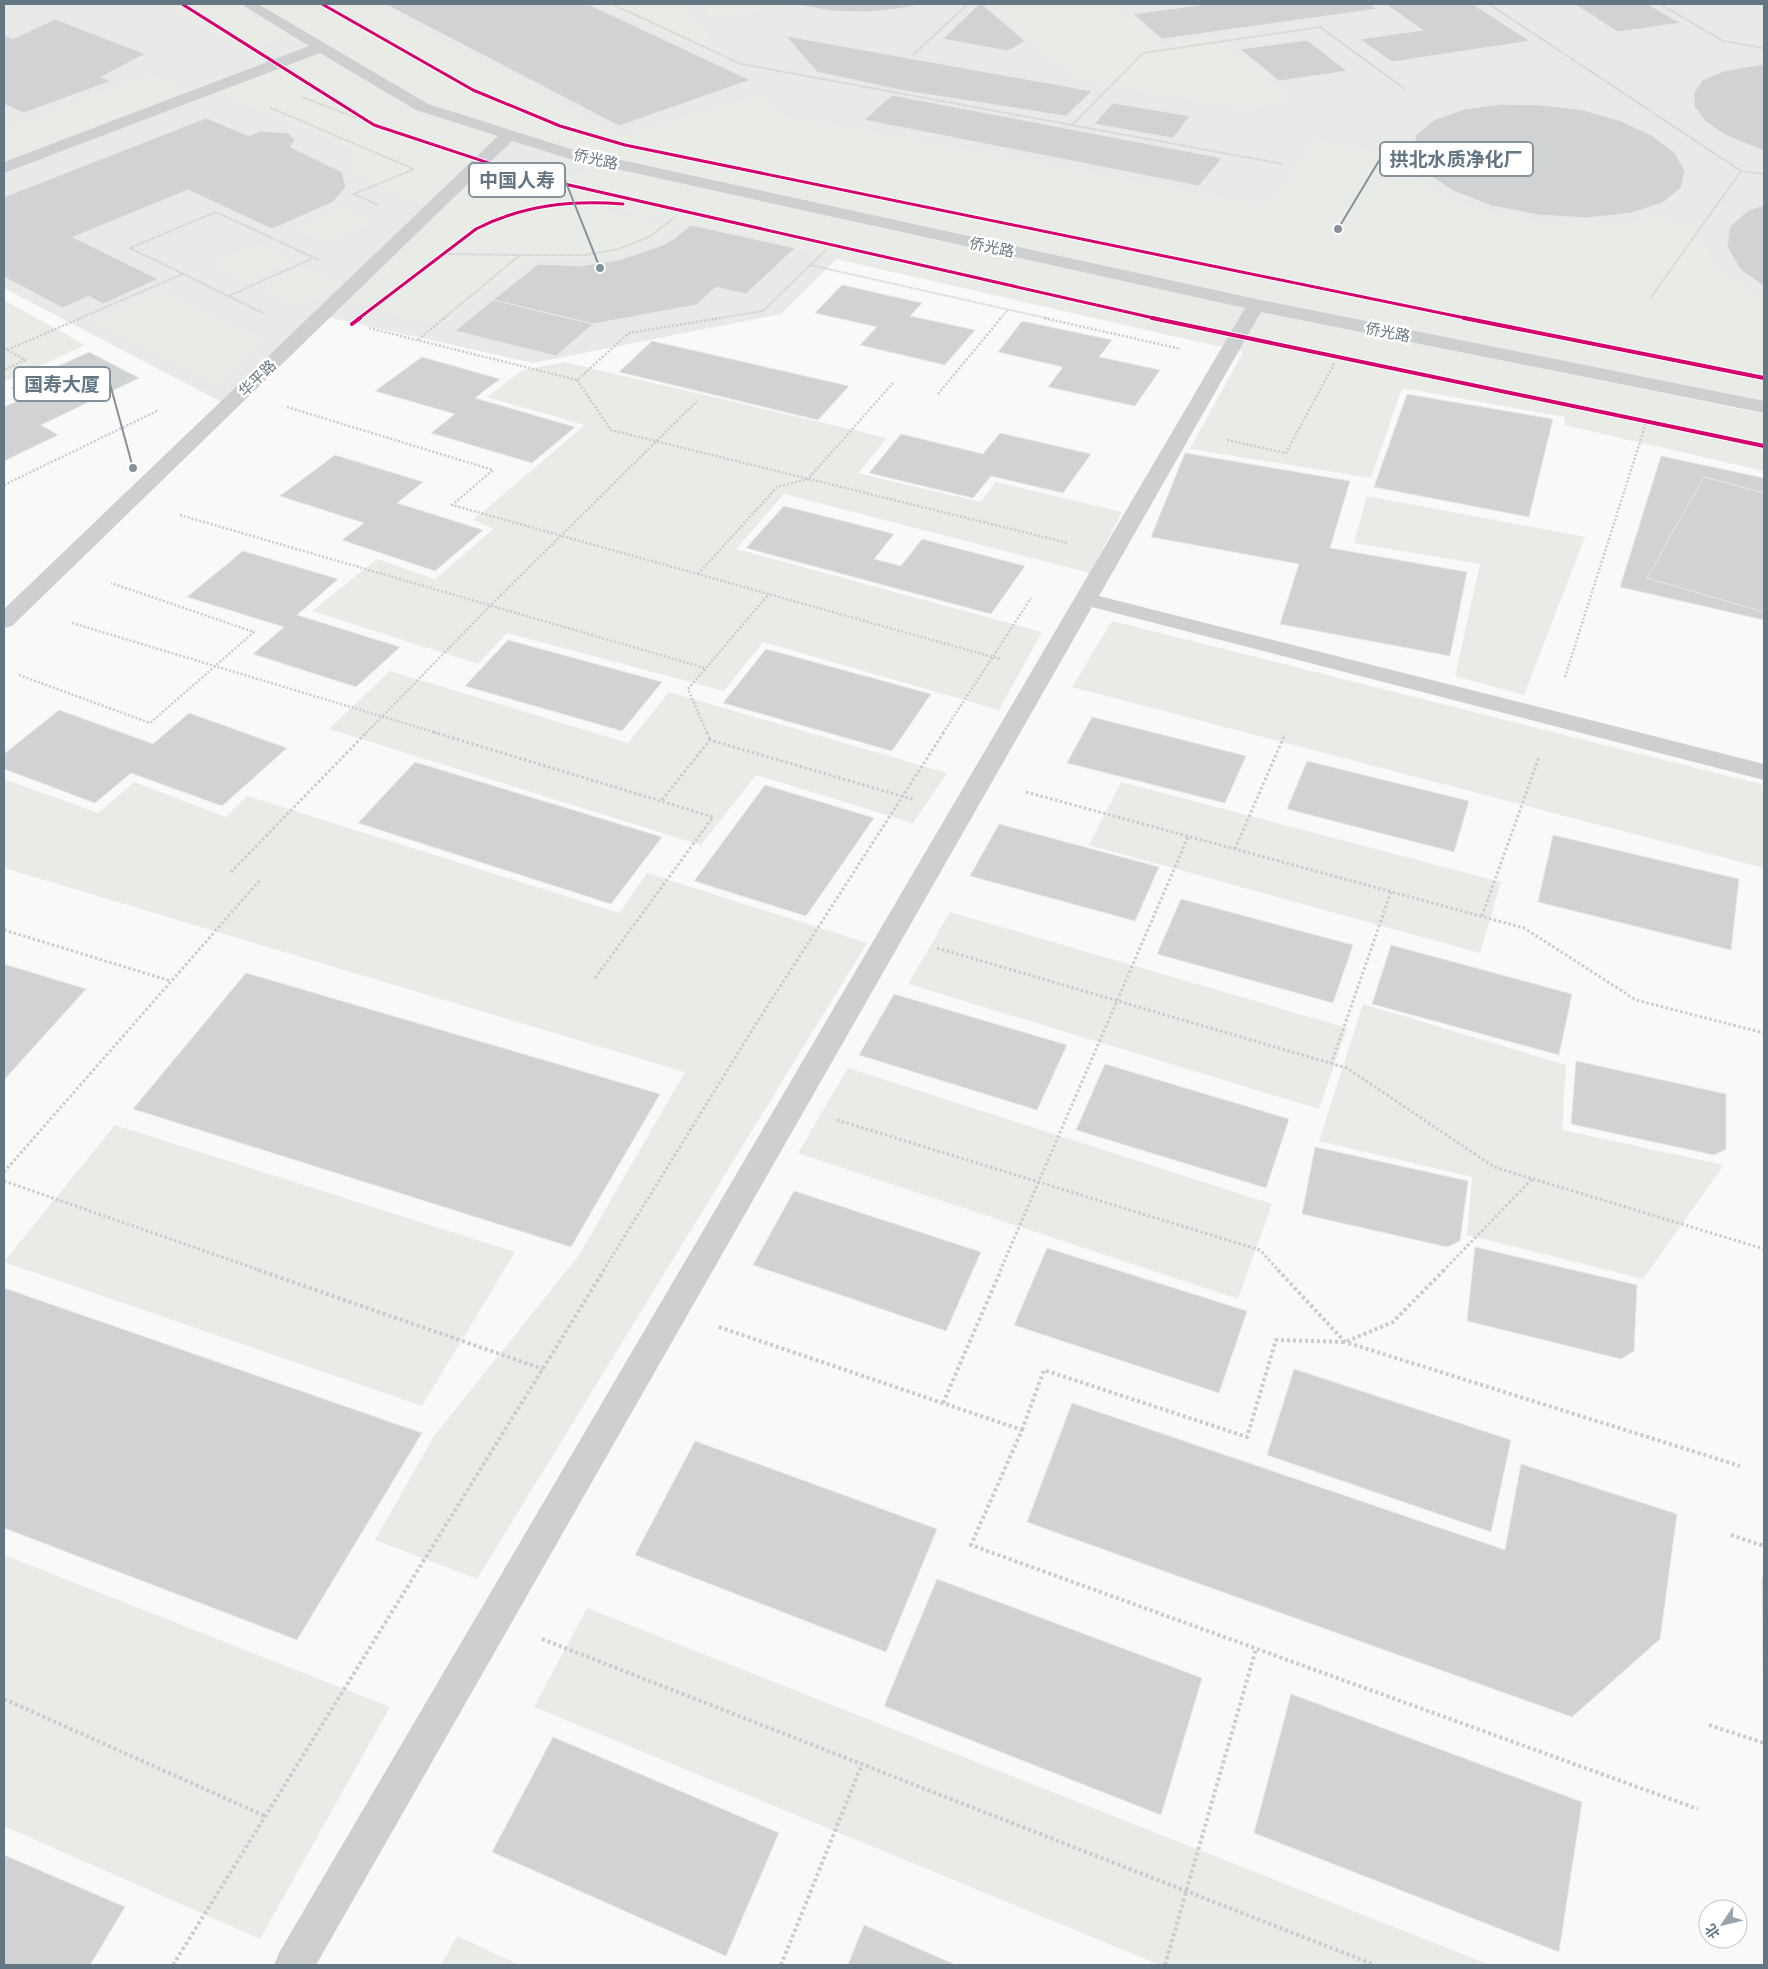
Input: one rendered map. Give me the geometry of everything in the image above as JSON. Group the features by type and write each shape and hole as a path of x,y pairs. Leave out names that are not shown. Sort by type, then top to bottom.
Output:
{"street":[{"name":"侨光路","path":"248,4 422,107 576,155 1256,305 1764,407"},
{"path":"4,168 321,47"},
{"name":"华平路","path":"4,621 510,135"},
{"path":"294,1965 1256,305"},
{"path":"1086,599 1764,772"}],"path":[{"path":"612,4 741,64 1283,164"},
{"path":"913,55 968,4"},
{"path":"1489,4 1741,171 1764,174"},
{"path":"1660,4 1723,41 1764,48"},
{"path":"1072,125 1143,53 1320,26 1405,89"},
{"path":"246,75 366,120"},
{"path":"218,86 414,169 354,194 379,205"},
{"path":"342,104 366,120"},
{"path":"1651,297 1741,171"},
{"path":"304,333 130,248 216,212 359,279"},
{"path":"444,254 572,256 602,253 631,245 650,236 677,217"},
{"path":"821,244 830,246"},
{"path":"437,260 451,249"},
{"path":"417,340 520,255"},
{"path":"228,296 313,258"},
{"path":"577,380 629,333 763,311 810,265 1225,359"},
{"path":"7,350 184,274"},
{"path":"938,394 1008,310"},
{"path":"321,316 577,380 611,430 1112,554"},
{"path":"4,348 26,360 4,370"},
{"path":"1184,430 1286,453 1337,359 1328,357"},
{"path":"698,574 776,487 808,479 893,383"},
{"path":"231,872 490,606 697,401"},
{"path":"4,485 167,406"},
{"path":"287,408 493,470 452,505 1044,671"},
{"path":"1636,420 1655,424"},
{"path":"1482,916 1552,718 1646,422"},
{"path":"180,515 705,668"},
{"path":"1062,551 1072,535"},
{"path":"20,674 150,722 254,632 111,583"},
{"path":"173,1965 756,1024 1036,592"},
{"path":"710,740 688,689 769,594"},
{"path":"72,623 713,817 595,978"},
{"path":"1235,849 1285,734"},
{"path":"710,740 961,814"},
{"path":"661,801 710,740"},
{"path":"981,780 1524,928 1636,1000 1764,1033"},
{"path":"943,1403 1188,837"},
{"path":"4,1172 260,880"},
{"path":"1331,1064 1391,892"},
{"path":"4,930 171,981"},
{"path":"891,934 1347,1068 1494,1167 1764,1249"},
{"path":"792,1107 1260,1250 1345,1342"},
{"path":"1345,1342 1393,1322 1532,1179"},
{"path":"4,1181 543,1369"},
{"path":"674,1312 1022,1430"},
{"path":"1698,1809 971,1545 1022,1430 1044,1370 1247,1437 1276,1340 1345,1342 1740,1466"},
{"path":"1732,1535 1764,1546"},
{"path":"494,1620 1375,1965"},
{"path":"1165,1965 1256,1649"},
{"path":"4,1699 265,1816"},
{"path":"1709,1725 1764,1743"},
{"path":"781,1965 862,1764"}],"shaded area":[{"path":"4,4 244,4 316,47 13,164 4,160"},
{"path":"162,4 237,4 291,37 243,51"},
{"path":"250,4 1764,4 1764,406 1257,305 424,107"},
{"path":"256,4 374,4 622,135 765,93 782,115 1267,205 1312,139 1397,154 1412,173 1439,194 1490,212 1545,223 1598,225 1636,221 1656,215 1702,230 1705,246 1716,261 1739,282 1764,297 1764,403 1257,304 572,152 427,106"},
{"path":"601,4 683,4 733,66"},
{"path":"700,4 773,4 777,9 711,17"},
{"path":"988,4 1120,4 1118,7 1162,45 1218,37 1296,101 1246,110 1073,79"},
{"path":"320,48 507,135 227,405 4,288 4,169"},
{"path":"319,52 415,112 497,136 421,206 346,169 354,150 216,93"},
{"path":"150,74 191,91 17,158 4,152 4,129"},
{"path":"511,137 874,222 781,314 533,363 323,316"},
{"path":"608,168 1274,314 1764,414 1764,471 1564,425 1565,417 1402,388 1371,478 1190,449 1243,352 512,185"},
{"path":"472,179 676,227 666,236 622,254 599,259 530,260 442,326 346,304"},
{"path":"339,207 375,223 328,244 292,228"},
{"path":"257,243 293,260 244,282 208,265"},
{"path":"309,267 347,285 298,308 260,290"},
{"path":"160,289 268,340 219,386 88,321"},
{"path":"4,300 85,345 4,382"},
{"path":"564,362 887,438 858,473 980,502 996,482 1122,512 1090,573 784,494 736,549 1042,632 999,710 763,642 724,691 507,633 478,664 312,611 377,559 435,579 494,529 473,520 585,425 487,397 521,371"},
{"path":"1367,496 1585,537 1524,695 1455,676 1480,564 1354,543"},
{"path":"1112,621 1764,785 1764,868 1072,687"},
{"path":"390,671 628,743 669,692 947,773 913,823 756,775 701,845 329,729"},
{"path":"4,779 98,813 134,782 226,817 247,796 619,913 647,873 867,943 477,1579 375,1540 434,1436 579,1255 685,1072 4,868"},
{"path":"1121,782 1501,882 1480,953 1089,845"},
{"path":"950,912 1347,1028 1319,1109 908,984"},
{"path":"1363,1004 1566,1065 1562,1130 1724,1165 1643,1279 1467,1235 1472,1177 1319,1141"},
{"path":"848,1068 1272,1204 1238,1299 798,1153"},
{"path":"115,1125 515,1252 422,1406 4,1262"},
{"path":"4,1555 390,1707 260,1939 4,1826"},
{"path":"587,1608 1490,1965 1160,1965 534,1707"},
{"path":"457,1936 519,1965 441,1965"}],"building":[{"path":"385,4 588,4 750,80 619,126"},
{"path":"793,4 922,4 868,12 832,11"},
{"path":"979,4 982,4 1025,41 1008,51 943,39"},
{"path":"1206,4 1370,4 1377,9 1162,39 1133,14"},
{"path":"1385,4 1473,4 1530,41 1392,62 1360,39 1423,30"},
{"path":"1574,4 1648,4 1680,23 1618,32"},
{"path":"55,19 145,54 101,77 111,81 24,113 4,104 4,35 13,39"},
{"path":"786,36 1092,91 1066,116 905,91 817,72"},
{"path":"1307,40 1347,71 1279,81 1240,49"},
{"path":"1764,64 1764,151 1725,135 1705,121 1694,106 1694,92 1703,80 1723,71"},
{"path":"892,95 1222,158 1199,186 864,120"},
{"path":"1113,103 1190,116 1173,138 1094,124"},
{"path":"1501,104 1541,105 1583,110 1621,121 1653,136 1675,153 1685,171 1681,188 1662,203 1631,213 1587,218 1539,215 1492,206 1453,191 1425,172 1413,153 1416,135 1434,120 1465,109"},
{"path":"206,118 249,136 260,131 288,133 295,140 290,147 342,172 346,187 333,202 272,229 188,190 73,237 158,279 103,304 89,296 63,308 4,277 4,197"},
{"path":"1764,205 1764,286 1741,270 1727,247 1730,226 1749,210"},
{"path":"691,225 795,248 746,294 716,287 696,305 593,324 493,300 538,264 580,266 619,260 661,246 674,239"},
{"path":"842,285 922,303 910,316 975,330 945,365 860,345 877,327 815,313"},
{"path":"493,300 593,324 556,356 455,331"},
{"path":"1022,321 1112,340 1099,357 1160,370 1135,406 1048,387 1063,367 998,352"},
{"path":"652,341 849,386 818,420 619,372"},
{"path":"89,352 139,378 41,425 58,435 4,461 4,407 26,397 11,388"},
{"path":"422,357 500,379 475,398 575,427 532,463 431,433 455,414 375,391"},
{"path":"1407,394 1553,419 1529,517 1374,487"},
{"path":"1000,433 1091,454 1063,493 991,476 973,498 869,473 901,434 983,454"},
{"path":"1185,453 1350,481 1330,548 1467,572 1450,656 1280,624 1299,564 1151,537"},
{"path":"335,455 423,482 397,503 483,530 435,571 342,540 364,523 280,496"},
{"path":"1661,456 1764,478 1764,620 1620,587"},
{"path":"1704,477 1764,493 1764,612 1647,578"},
{"path":"784,506 894,534 874,559 901,566 922,539 1025,566 991,614 746,548"},
{"path":"243,551 338,579 297,615 400,647 356,687 253,654 284,627 187,597"},
{"path":"508,640 662,682 622,731 465,686"},
{"path":"766,649 931,694 892,751 723,703"},
{"path":"59,710 153,744 189,713 287,748 222,806 131,773 95,803 4,769 4,754"},
{"path":"1092,717 1246,756 1225,803 1067,763"},
{"path":"1307,761 1469,801 1454,852 1287,809"},
{"path":"415,762 662,837 611,904 358,823"},
{"path":"765,785 874,818 806,916 694,881"},
{"path":"999,824 1159,867 1135,921 970,876"},
{"path":"1553,835 1739,879 1731,950 1538,902"},
{"path":"1181,899 1353,945 1333,1003 1157,954"},
{"path":"1391,945 1572,994 1559,1055 1372,1004"},
{"path":"4,964 86,989 4,1080"},
{"path":"246,973 660,1094 571,1247 133,1109"},
{"path":"894,994 1067,1045 1037,1110 859,1055"},
{"path":"1576,1061 1726,1094 1726,1149 1714,1155 1571,1124"},
{"path":"1105,1064 1289,1119 1266,1188 1076,1130"},
{"path":"1315,1147 1468,1181 1460,1241 1447,1247 1302,1214"},
{"path":"794,1191 981,1252 946,1331 753,1265"},
{"path":"1475,1247 1637,1285 1634,1351 1621,1359 1467,1321"},
{"path":"1047,1248 1247,1311 1219,1393 1014,1325"},
{"path":"4,1288 422,1433 297,1640 4,1528"},
{"path":"1294,1369 1511,1440 1491,1532 1267,1455"},
{"path":"1072,1403 1505,1550 1521,1464 1677,1514 1660,1639 1572,1717 1027,1522"},
{"path":"695,1441 937,1529 886,1652 635,1555"},
{"path":"1762,1577 1764,1577 1764,1674 1763,1674"},
{"path":"937,1579 1202,1678 1161,1815 884,1706"},
{"path":"1291,1694 1582,1802 1559,1952 1254,1833"},
{"path":"553,1737 779,1833 726,1956 492,1852"},
{"path":"4,1855 125,1907 90,1965 4,1965"},
{"path":"864,1925 956,1965 848,1965"}],"cycle path":[{"path":"182,4 374,125 525,175 830,246 1237,337 1764,446"},
{"path":"322,4 473,90 560,126 625,145 1269,279 1764,378"},
{"path":"352,324 476,229 493,221 510,214 547,205 585,202 623,204"}],"place":[{"name":"拱北水质净化厂","path":"1338,229"},
{"name":"中国人寿","path":"600,268"},
{"name":"国寿大厦","path":"133,468"}]}
